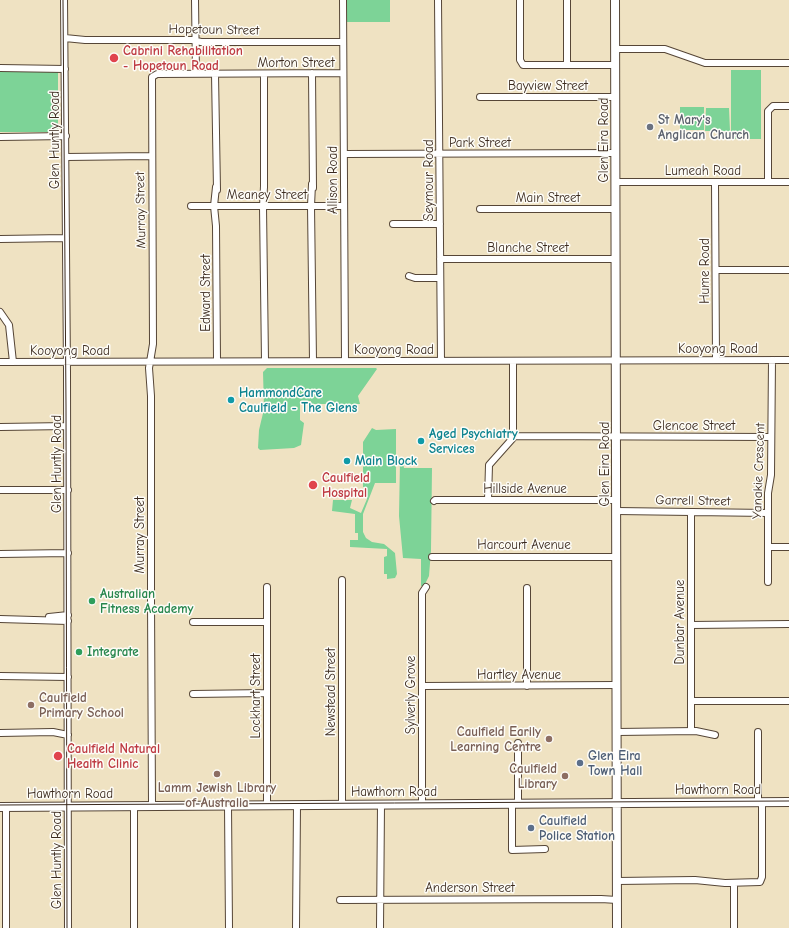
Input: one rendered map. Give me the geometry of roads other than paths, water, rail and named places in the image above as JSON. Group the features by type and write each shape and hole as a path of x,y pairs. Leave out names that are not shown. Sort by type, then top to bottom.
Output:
{"main road":[{"name":"Glen Eira Road","path":"615,0 617,360 617,928"},
{"name":"Hawthorn Road","path":"3,806 789,802"}],"street":[{"name":"Glen Huntly Road","path":"64,0 68,426 68,928"},
{"path":"195,0 196,74"},
{"name":"Allison Road","path":"343,0 345,361"},
{"name":"Seymour Road","path":"438,0 441,361"},
{"path":"520,0 520,60 522,64 615,65"},
{"path":"567,0 567,65"},
{"name":"Hopetoun Street","path":"65,40 343,42"},
{"path":"615,49 665,49 705,63 789,63"},
{"path":"0,68 65,67"},
{"path":"312,73 313,361"},
{"name":"Morton Street","path":"152,76 196,74 343,73"},
{"name":"Edward Street","path":"215,74 217,361"},
{"path":"264,74 265,361"},
{"name":"Murray Street","path":"152,76 152,806"},
{"name":"Bayview Street","path":"480,97 616,97"},
{"path":"768,182 768,111 773,106 789,106"},
{"path":"0,137 66,136"},
{"name":"Park Street","path":"344,154 616,153"},
{"path":"66,156 151,156"},
{"name":"Lumeah Road","path":"616,182 789,182"},
{"name":"Hume Road","path":"715,182 716,360"},
{"name":"Meaney Street","path":"191,206 344,206"},
{"name":"Main Street","path":"480,209 616,209"},
{"path":"393,224 440,224"},
{"path":"0,239 66,238"},
{"name":"Blanche Street","path":"440,259 616,259"},
{"path":"716,270 789,270"},
{"path":"409,276 415,278 440,278"},
{"path":"0,312 9,325 11,362"},
{"path":"488,500 489,466 512,440 513,436 513,360"},
{"name":"Yanakie Crescent","path":"768,582 768,493 771,476 772,360"},
{"name":"Kooyong Road","path":"0,362 789,360"},
{"path":"0,427 68,426"},
{"name":"Glencoe Street","path":"513,436 771,437"},
{"path":"0,490 68,490"},
{"name":"Hillside Avenue","path":"434,501 617,500"},
{"name":"Garrell Street","path":"617,511 768,513"},
{"name":"Dunbar Avenue","path":"691,512 691,731"},
{"path":"768,547 789,547"},
{"path":"0,554 68,553"},
{"name":"Harcourt Avenue","path":"432,557 617,557"},
{"name":"Newstead Street","path":"342,580 342,804"},
{"name":"Lockhart Street","path":"267,587 267,805"},
{"name":"Sylverly Grove","path":"422,804 422,593 426,587"},
{"path":"527,588 527,686"},
{"path":"0,619 68,618"},
{"path":"193,622 267,622"},
{"path":"691,625 789,624"},
{"path":"0,676 68,676"},
{"name":"Hartley Avenue","path":"422,686 617,686"},
{"path":"193,694 267,693"},
{"path":"691,701 789,700"},
{"path":"617,732 691,731 715,735"},
{"path":"0,733 68,732"},
{"path":"617,881 695,880 757,883 762,879 758,732"},
{"path":"518,743 512,850 545,850"},
{"path":"380,804 380,928"},
{"path":"228,805 229,928"},
{"path":"295,805 296,928"},
{"path":"3,806 6,928"},
{"path":"134,806 134,928"},
{"path":"734,883 734,928"},
{"name":"Anderson Street","path":"340,900 617,898"}],"tram line":[{"path":"63,0 66,406 67,928"},
{"path":"0,805 789,801"}],"place":[{"name":"Cabrini Rehabilitation - Hopetoun Road","path":"114,58"},
{"name":"St Mary's Anglican Church","path":"650,127"},
{"name":"HammondCare Caulfield - The Glens","path":"231,400"},
{"name":"Aged Psychiatry Services","path":"421,441"},
{"name":"Main Block","path":"347,461"},
{"name":"Caulfield Hospital","path":"313,485"},
{"name":"Australian Fitness Academy","path":"92,601"},
{"name":"Integrate","path":"79,652"},
{"name":"Caulfield Primary School","path":"31,705"},
{"name":"Caulfield Earily Learning Centre","path":"549,739"},
{"name":"Caulfield Natural Health Clinic","path":"58,756"},
{"name":"Glen Eira Town Hall","path":"580,763"},
{"name":"Lamm Jewish Library of Australia","path":"217,774"},
{"name":"Caulfield Library","path":"565,776"},
{"name":"Caulfield Police Station","path":"531,828"}]}
